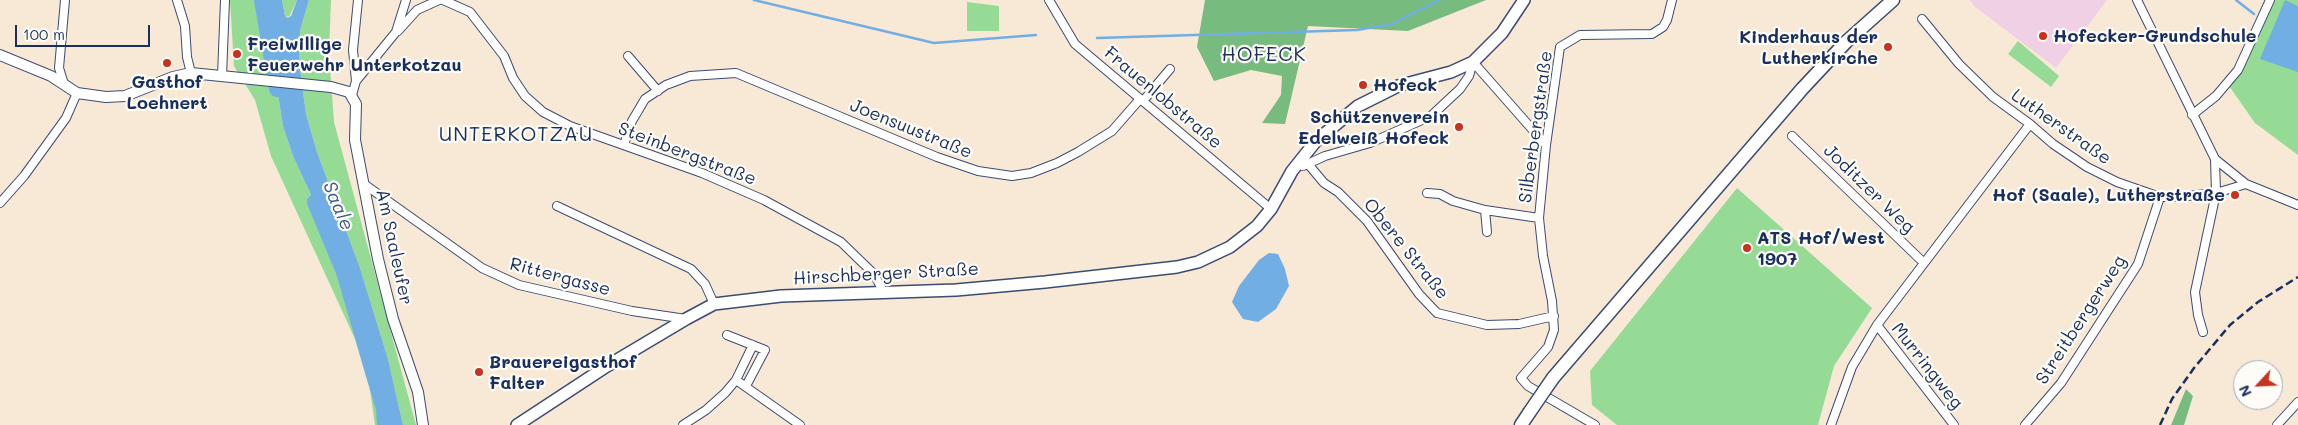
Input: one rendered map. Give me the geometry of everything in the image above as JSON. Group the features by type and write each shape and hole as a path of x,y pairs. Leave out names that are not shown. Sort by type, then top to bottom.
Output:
{"main road":[{"path":"1473,62 1502,33 1524,0"},
{"path":"1521,425 1554,378 1778,116 1846,42 1893,0"},
{"path":"1877,15 1898,0"},
{"name":"Hirschberger Straße","path":"517,425 683,318 714,304 781,296 884,293 1045,282 1184,266 1198,262 1230,246 1257,226 1271,208 1292,171 1316,141 1358,106 1398,86 1451,72 1473,62"}],"street":[{"path":"65,0 60,77 67,88"},
{"path":"177,0 185,26 191,73"},
{"path":"222,76 225,0"},
{"path":"356,82 353,50 358,0"},
{"path":"396,32 406,0"},
{"path":"0,55 43,73 78,93 106,97 125,96 173,77 191,73 331,87 346,90 352,95 356,82 396,32 417,10 439,0"},
{"name":"Steinbergstraße","path":"443,0 470,12 504,56 513,78 525,96 543,112 570,126 702,173 764,200 841,242 874,274 884,293"},
{"name":"Frauenlobstraße","path":"1049,0 1075,44 1271,208"},
{"name":"Silberbergstraße","path":"1595,425 1528,386 1521,378 1552,340 1554,316 1543,256 1539,218 1546,145 1560,47 1580,35 1652,34 1663,26 1667,20 1672,0"},
{"path":"2137,0 2214,159 2216,193 2195,292 2203,332"},
{"path":"2192,115 2216,96 2238,70 2270,0"},
{"name":"Lutherstraße","path":"1922,19 1972,78 1993,98 2030,124 2053,144 2087,167 2117,182 2160,196 2193,197 2216,193 2246,184"},
{"path":"628,56 658,90"},
{"path":"43,73 52,70 60,58"},
{"path":"1473,62 1546,145"},
{"path":"1292,171 1325,156 1370,144 1431,116 1460,89 1469,76 1473,62"},
{"name":"Joensuustraße","path":"624,144 632,121 645,100 658,90 690,76 736,73 937,157 978,171 1012,176 1040,170 1078,152 1112,131 1170,69"},
{"path":"0,203 24,176 66,118 78,93"},
{"name":"Am Saaleufer","path":"352,95 356,104 355,140 378,259 393,319 418,392 423,425"},
{"path":"1831,425 1852,368 1877,325 2030,124"},
{"name":"Joditzer Weg","path":"1792,136 1924,264"},
{"path":"2214,159 2246,184 2298,205"},
{"name":"Obere Straße","path":"1308,164 1324,183 1338,192 1367,221 1419,294 1437,313 1488,325 1519,324 1554,316"},
{"name":"Rittergasse","path":"364,184 482,268 519,285 632,311 683,318"},
{"path":"1427,193 1440,194 1453,201 1485,210 1539,218"},
{"name":"Streitbergerweg","path":"2025,425 2061,383 2138,264 2160,196"},
{"path":"557,206 691,269 705,284 714,304"},
{"path":"1485,210 1487,232"},
{"name":"Murringweg","path":"1877,325 1954,425"},
{"path":"727,335 765,350 746,386"},
{"path":"683,425 706,410 736,380 752,345"},
{"path":"736,380 800,425"},
{"path":"2278,425 2298,402"}],"shaded area":[{"path":"1970,0 2107,0 2056,68 1974,6"}],"green space":[{"path":"230,0 263,0 283,126 293,156 346,270 376,365 389,425 375,425 370,390 355,339 271,156 255,100 234,66"},
{"path":"282,0 297,0 289,17 285,16"},
{"path":"309,0 331,0 329,53 334,122 416,425 403,425 388,359 360,268 317,152 306,114 299,62 300,31"},
{"path":"1205,0 1486,0 1408,31 1308,26 1285,124 1262,123 1281,95 1282,76 1251,70 1214,81 1197,47"},
{"path":"2270,0 2298,0 2298,155 2255,123 2227,83"},
{"path":"967,2 999,6 999,31 967,31"},
{"path":"2018,41 2059,76 2051,87 2008,54"},
{"name":"ATS Hof/West 1907","path":"1737,188 1872,308 1834,366 1818,425 1617,425 1592,405 1590,371"},
{"path":"2186,389 2193,396 2184,425 2171,425"}],"water":[{"path":"263,0 282,0 285,16 288,18 291,16 297,0 309,0 300,31 299,62 306,114 317,152 360,268 388,359 403,425 389,425 376,365 346,270 293,156 283,126"},
{"path":"2285,0 2298,6 2298,72 2260,59"},
{"path":"1269,253 1278,254 1285,269 1289,286 1276,309 1258,322 1243,319 1232,302 1239,286 1259,260"}],"waterway":[{"name":"Saale","path":"262,0 277,89"},
{"path":"754,0 934,43 1036,35"},
{"path":"1097,38 1357,30 1392,24 1439,0"},
{"path":"2236,0 2254,14"},
{"name":"Saale","path":"315,202 344,272 384,409 385,425"}],"railway":[{"path":"2160,425 2172,399 2194,368 2230,325 2258,302 2298,277"}],"place":[{"name":"Hofecker-Grundschule","path":"2043,36"},
{"name":"Kinderhaus der Lutherkirche","path":"1888,47"},
{"name":"Freiwillige Feuerwehr Unterkotzau","path":"237,54"},
{"name":"Gasthof Loehnert","path":"167,63"},
{"name":"Hofeck","path":"1363,85"},
{"name":"Schützenverein Edelweiß Hofeck","path":"1459,127"},
{"name":"Hof (Saale), Lutherstraße","path":"2235,195"},
{"name":"ATS Hof/West 1907","path":"1747,248"},
{"name":"Brauereigasthof Falter","path":"479,372"}],"district":[{"name":"HOFECK","path":"1264,55"},
{"name":"UNTERKOTZAU","path":"516,135"}]}
